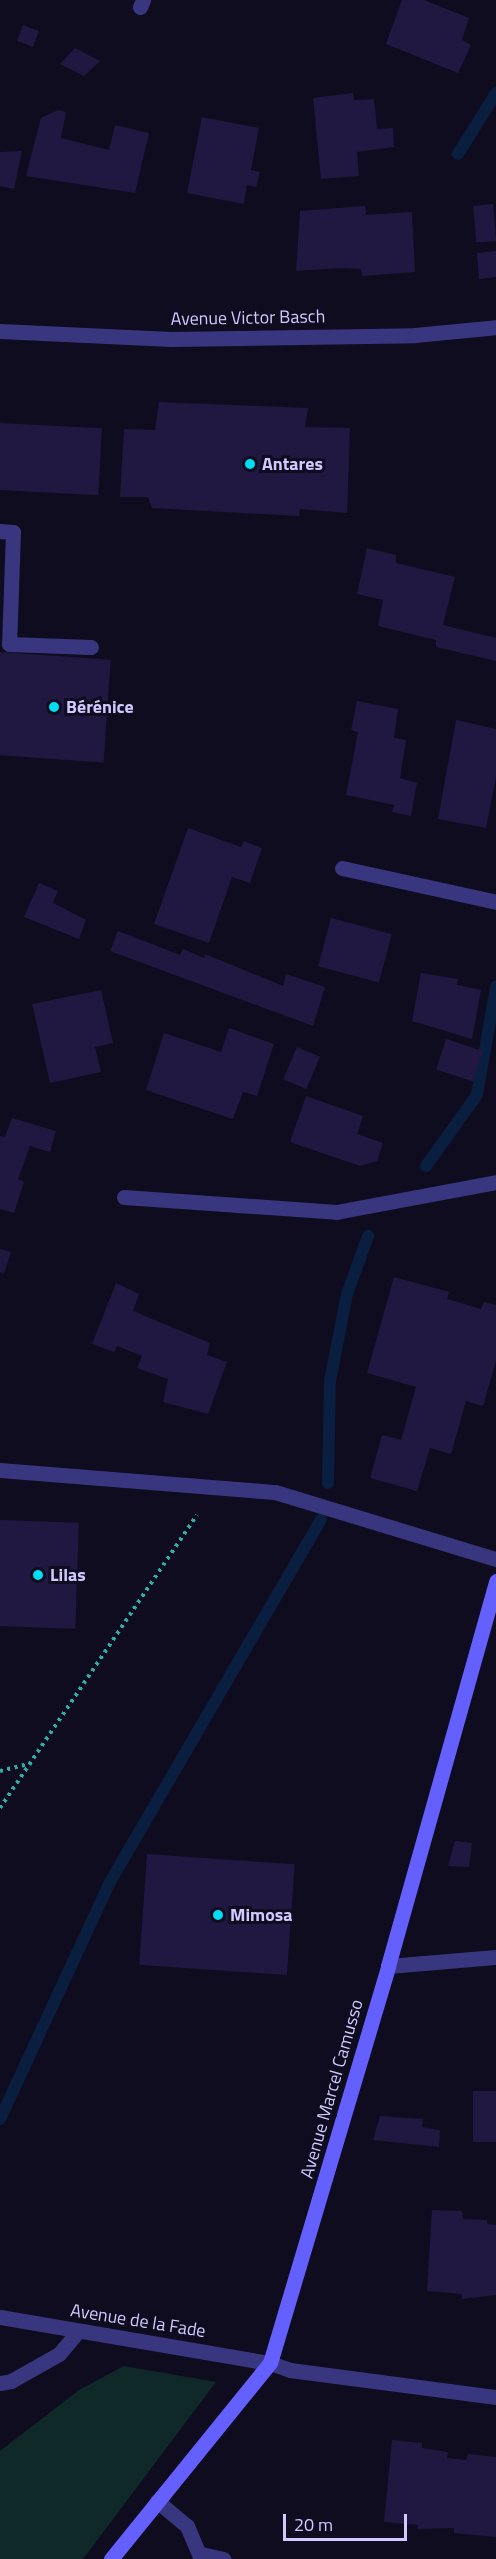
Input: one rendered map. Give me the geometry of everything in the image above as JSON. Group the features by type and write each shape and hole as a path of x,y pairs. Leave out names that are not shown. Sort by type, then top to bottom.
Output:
{"street":[{"name":"Avenue Victor Basch","path":"0,331 171,339 415,335 496,327"},
{"path":"0,531 13,532 9,644 92,647"},
{"path":"342,868 496,902"},
{"path":"124,1197 336,1212 496,1182"},
{"path":"0,1470 218,1485 275,1492 496,1559"},
{"name":"Avenue Marcel Camusso","path":"111,2559 157,2501 225,2423 270,2363 388,1966 496,1581"},
{"path":"388,1966 496,1957"},
{"name":"Avenue de la Fade","path":"0,2317 270,2363 290,2370 496,2397"},
{"path":"0,2383 11,2381 59,2354 78,2331"},
{"path":"157,2501 187,2526 201,2557 223,2559"}],"path":[{"path":"0,1808 218,1485"},
{"path":"0,1772 31,1763"}],"green space":[{"path":"124,2366 216,2382 83,2559 0,2559 0,2451 79,2390"}],"building":[{"path":"402,0 424,0 469,18 462,40 471,45 458,73 386,44"},
{"path":"23,25 39,31 33,47 17,41"},
{"path":"75,48 100,61 84,76 60,64"},
{"path":"353,93 354,100 374,99 377,129 393,128 394,147 357,152 359,176 321,179 313,98"},
{"path":"58,110 66,112 61,138 109,150 115,125 149,133 135,193 26,176 41,118"},
{"path":"202,117 259,128 251,170 260,172 256,187 247,185 244,204 187,193"},
{"path":"22,151 14,189 0,186 0,152"},
{"path":"493,204 496,241 476,243 473,206"},
{"path":"365,206 366,215 412,212 415,272 362,276 361,269 296,271 300,211"},
{"path":"496,251 496,277 479,279 477,253"},
{"name":"Antares","path":"159,402 308,408 305,427 350,428 347,513 300,509 299,516 152,508 148,497 120,497 124,429 155,430"},
{"path":"0,423 102,428 98,495 0,490"},
{"path":"367,548 396,555 396,563 455,577 443,625 496,638 496,661 436,647 436,640 378,626 383,600 357,594"},
{"name":"Bérénice","path":"0,652 111,660 104,762 0,755"},
{"path":"357,701 398,709 394,738 406,740 400,778 417,783 411,816 392,812 394,805 346,795 358,732 351,730"},
{"path":"456,720 496,729 496,777 486,828 438,819"},
{"path":"188,828 241,847 244,841 262,848 250,883 232,877 209,943 154,924"},
{"path":"39,883 58,891 53,903 86,920 79,939 24,917"},
{"path":"331,918 392,934 379,983 318,966"},
{"path":"118,931 180,955 183,949 204,958 205,954 283,986 286,974 325,987 313,1026 110,951"},
{"path":"421,973 458,979 457,985 481,990 472,1039 412,1021"},
{"path":"101,990 113,1043 95,1047 101,1072 50,1083 32,1004"},
{"path":"229,1028 274,1044 257,1096 243,1092 233,1119 146,1090 164,1033 221,1052"},
{"path":"446,1039 483,1051 473,1081 436,1069"},
{"path":"297,1047 320,1057 306,1089 283,1079"},
{"path":"306,1096 363,1116 357,1134 383,1143 377,1161 360,1166 290,1142"},
{"path":"12,1118 56,1131 50,1152 30,1146 18,1179 24,1182 14,1213 0,1209 0,1136 5,1137"},
{"path":"0,1249 11,1252 4,1273 0,1272"},
{"path":"394,1277 449,1292 447,1299 481,1309 484,1302 496,1305 496,1361 483,1406 466,1401 451,1454 430,1448 417,1491 370,1478 382,1435 401,1440 416,1387 367,1373"},
{"path":"116,1283 139,1294 133,1311 210,1343 207,1355 227,1362 208,1414 163,1402 168,1379 137,1368 142,1356 117,1346 114,1352 92,1344"},
{"name":"Lilas","path":"0,1520 79,1523 75,1629 0,1626"},
{"path":"455,1841 472,1843 469,1867 448,1866"},
{"name":"Mimosa","path":"147,1854 295,1864 287,1975 139,1965"},
{"path":"473,2091 496,2091 496,2142 473,2142"},
{"path":"380,2116 423,2119 422,2127 440,2130 439,2147 373,2140"},
{"path":"432,2210 462,2211 463,2219 487,2220 487,2224 496,2225 496,2295 462,2299 462,2294 427,2291"},
{"path":"392,2440 422,2443 422,2448 448,2452 447,2458 466,2460 468,2454 496,2457 496,2537 454,2533 454,2528 417,2529 418,2525 384,2522"}],"waterway":[{"path":"458,154 496,93"},
{"path":"426,1166 477,1095 496,987"},
{"path":"328,1483 330,1381 347,1294 368,1236"},
{"path":"0,2119 110,1882 321,1520"}],"place":[{"name":"Antares","path":"250,464"},
{"name":"Bérénice","path":"54,707"},
{"name":"Lilas","path":"38,1575"},
{"name":"Mimosa","path":"218,1915"}]}
